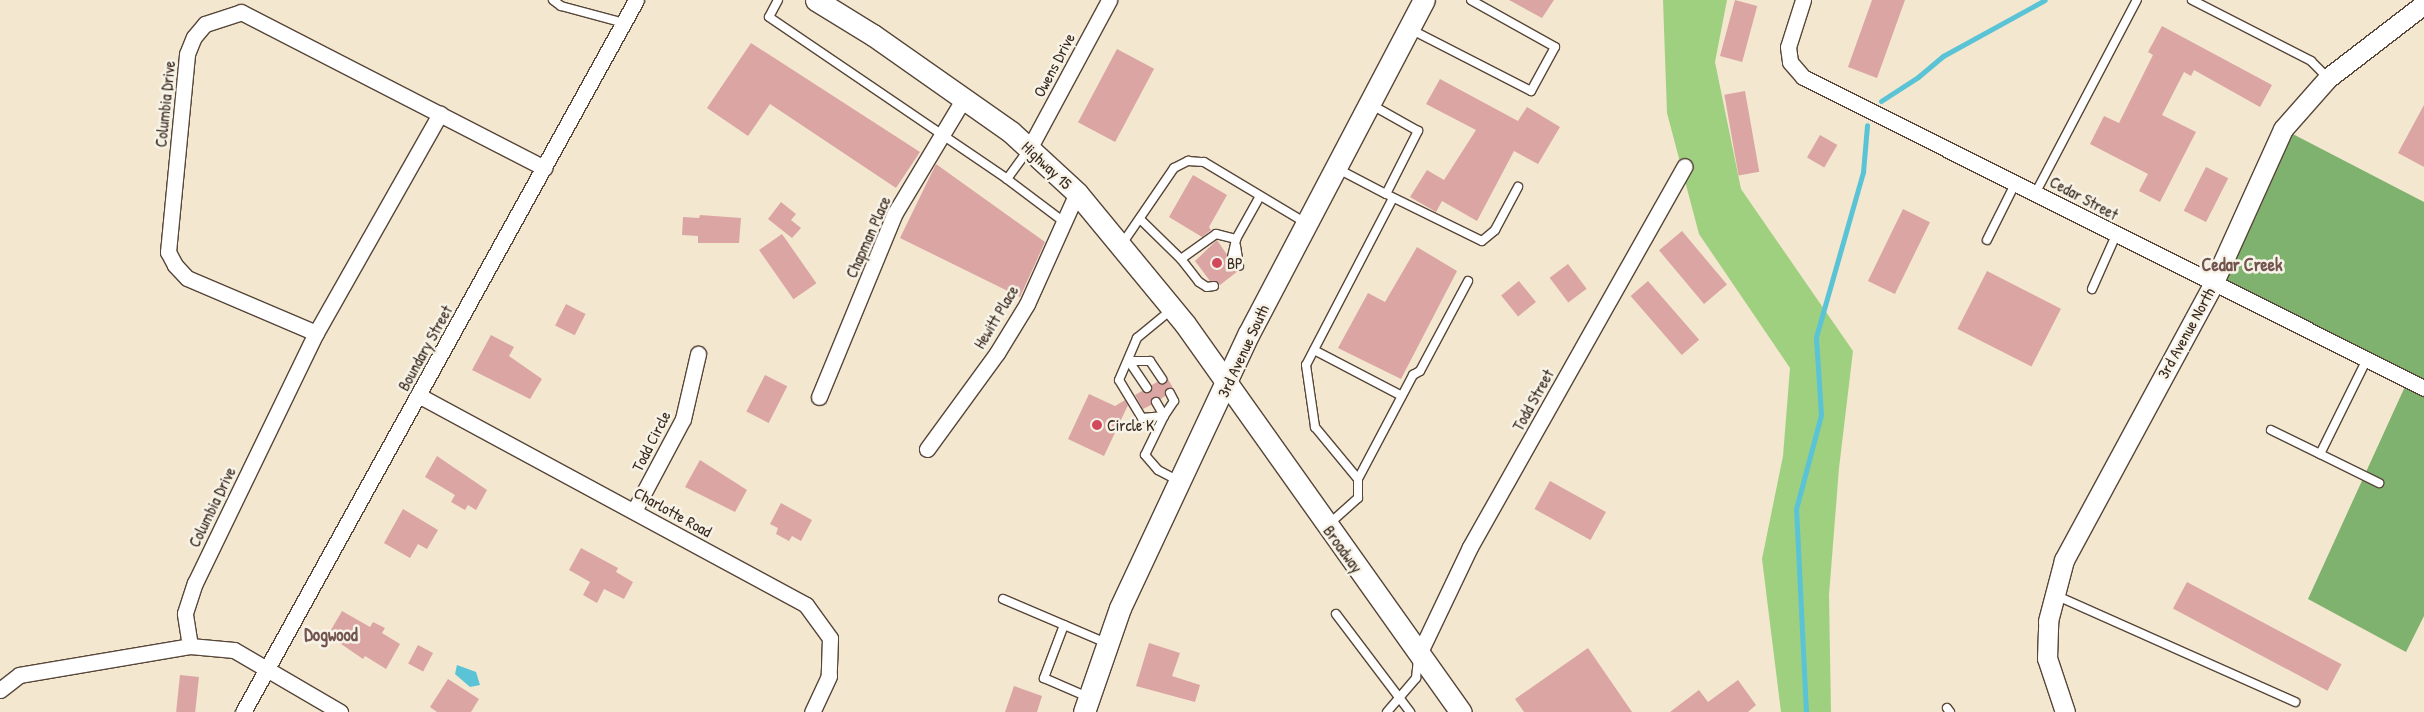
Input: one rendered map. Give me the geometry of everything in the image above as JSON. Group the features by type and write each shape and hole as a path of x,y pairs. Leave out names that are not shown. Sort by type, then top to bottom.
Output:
{"main road":[{"name":"Highway 15","path":"816,0 964,98 1030,147 1077,193 1172,308 1228,384"},
{"name":"3rd Avenue South","path":"1087,705 1120,608 1228,384 1249,333 1368,103 1424,0"},
{"name":"Broadway","path":"1228,384 1326,526 1458,711"}],"street":[{"name":"Boundary Street","path":"243,712 636,0"},
{"name":"Owens Drive","path":"1030,147 1109,0"},
{"name":"Cedar Street","path":"1803,0 1788,47 1790,62 1803,77 2036,192 2116,235 2424,388"},
{"name":"3rd Avenue North","path":"2065,712 2048,658 2048,620 2053,594 2064,560 2213,284 2283,129 2328,78 2424,4"},
{"name":"Columbia Drive","path":"316,332 187,278 175,265 168,252 187,54 194,37 205,24 241,12 544,168"},
{"name":"Chapman Place","path":"819,397 895,213 964,98"},
{"name":"Columbia Drive","path":"190,646 185,613 195,583 316,332 440,114"},
{"name":"Todd Street","path":"1419,654 1470,547 1685,166"},
{"name":"Hewitt Place","path":"927,449 997,354 1027,304 1077,193"},
{"name":"Todd Circle","path":"634,511 683,419 698,354"},
{"name":"Charlotte Road","path":"418,394 806,605 830,638 829,676 812,712"},
{"path":"0,690 18,675 190,646 234,650 268,667 340,712"}],"lane":[{"path":"553,0 561,6 625,23"},
{"path":"778,0 769,17 1007,179 1064,222"},
{"path":"1409,29 1531,91 1555,46 1471,0"},
{"path":"2036,192 2137,0"},
{"path":"2192,0 2311,61 2328,78"},
{"path":"1358,479 1315,427 1306,366 1390,196 1418,131 1368,103"},
{"path":"1007,179 1030,147"},
{"path":"1121,246 1174,168 1188,161 1204,162 1306,223"},
{"path":"1335,168 1482,241 1496,230 1518,187"},
{"path":"1987,240 2016,182"},
{"path":"1232,257 1236,239 1260,196"},
{"path":"1140,219 1182,258 1199,282 1207,287 1214,286"},
{"path":"1182,258 1216,234 1236,239"},
{"path":"2092,289 2116,235"},
{"path":"1236,239 1239,266"},
{"path":"1199,282 1206,276"},
{"path":"1326,526 1358,498 1358,479 1413,375 1420,371 1468,281"},
{"path":"1164,416 1142,418 1119,380 1138,338 1172,308"},
{"path":"1314,350 1402,396"},
{"path":"2320,454 2367,359"},
{"path":"1129,361 1150,362 1162,379"},
{"path":"1129,361 1147,388"},
{"path":"1170,393 1174,401 1164,416 1145,455 1158,470 1181,482"},
{"path":"1156,402 1164,416"},
{"path":"2271,430 2379,483"},
{"path":"2053,594 2294,702"},
{"path":"1002,599 1108,644"},
{"path":"1336,614 1410,712"},
{"path":"1064,625 1044,678 1087,705"},
{"path":"1387,712 1416,678 1419,654"}],"green space":[{"path":"1663,0 1727,0 1715,62 1741,189 1853,351 1839,468 1829,595 1831,712 1781,712 1762,559 1783,456 1790,368 1699,234 1667,113"},
{"path":"2283,129 2424,202 2424,616 2406,652 2308,599 2408,380 2213,284"}],"water":[{"path":"457,665 476,672 480,685 470,687 455,674"}],"building":[{"path":"1509,0 1554,0 1542,18"},
{"path":"1735,0 1757,6 1742,62 1720,56"},
{"path":"1872,0 1905,0 1877,78 1848,67"},
{"path":"2162,26 2272,85 2260,107 2194,70 2191,76 2184,72 2162,115 2196,132 2160,202 2139,191 2148,174 2090,144 2104,116 2119,123 2153,55 2148,52"},
{"path":"751,43 920,152 896,188 770,104 748,136 707,108"},
{"path":"1117,49 1154,69 1115,142 1078,122"},
{"path":"1440,79 1518,121 1527,107 1560,127 1538,164 1514,151 1477,221 1442,201 1436,212 1410,197 1427,170 1444,180 1476,130 1426,104"},
{"path":"1745,91 1759,172 1739,175 1724,95"},
{"path":"2424,105 2424,167 2398,153"},
{"path":"1820,135 1837,145 1824,168 1807,158"},
{"path":"936,164 1045,242 1020,297 900,238"},
{"path":"2206,167 2228,178 2206,222 2184,211"},
{"path":"1193,175 1227,195 1209,227 1211,230 1202,237 1169,217"},
{"path":"781,202 796,214 791,220 801,228 792,238 768,219"},
{"path":"1903,209 1930,222 1895,294 1868,281"},
{"path":"700,215 741,218 739,243 698,243 698,236 682,235 683,217 699,218"},
{"path":"1682,231 1727,285 1704,304 1659,250"},
{"path":"782,234 816,283 793,299 759,250"},
{"name":"BP","path":"1217,240 1238,271 1220,285 1217,281 1210,281 1195,261"},
{"path":"1417,247 1457,271 1401,379 1338,348 1368,293 1385,302"},
{"path":"1568,264 1587,289 1568,303 1550,278"},
{"path":"1987,271 2061,309 2031,367 1957,329"},
{"path":"1519,281 1536,302 1518,316 1501,295"},
{"path":"1648,281 1699,340 1682,355 1631,296"},
{"path":"566,304 586,314 575,335 555,325"},
{"path":"491,335 514,347 509,356 542,379 530,399 472,370"},
{"path":"765,375 787,386 769,423 746,412"},
{"name":"Circle K","path":"1168,379 1173,388 1166,390 1165,396 1161,399 1153,397 1151,405 1143,409 1135,395 1142,391 1150,393 1152,385 1157,382 1165,384"},
{"name":"Circle K","path":"1089,394 1115,406 1125,400 1128,405 1104,456 1068,439"},
{"path":"437,456 487,490 476,510 468,505 465,510 451,502 455,495 425,477"},
{"path":"700,460 747,490 735,512 685,487"},
{"path":"1550,481 1606,512 1590,540 1534,509"},
{"path":"781,503 812,520 801,541 792,536 789,541 776,534 778,528 770,524"},
{"path":"403,509 438,530 427,549 418,544 410,558 384,543"},
{"path":"581,548 618,568 616,572 633,582 624,599 604,589 597,603 583,595 590,582 569,570"},
{"path":"2187,582 2342,664 2327,691 2173,608"},
{"path":"342,611 370,627 373,622 385,628 382,633 400,644 386,669 365,656 363,659 328,635"},
{"path":"1149,643 1180,653 1172,676 1200,685 1195,702 1136,686"},
{"path":"418,645 433,653 423,672 408,664"},
{"path":"1588,648 1632,712 1524,712 1515,699"},
{"path":"180,675 199,677 195,712 176,712"},
{"path":"448,679 479,699 471,712 437,712 430,707"},
{"path":"1738,680 1756,705 1748,712 1670,712 1699,690 1708,702"},
{"path":"1014,686 1042,696 1037,712 1005,712"}],"waterway":[{"path":"1881,101 1918,77 1943,56 2045,0"},
{"path":"1806,712 1796,509 1821,415 1816,337 1863,172 1867,125"}],"place":[{"name":"BP","path":"1217,263"},
{"name":"Circle K","path":"1097,425"}],"district":[{"name":"Cedar Creek","path":"2242,265"},
{"name":"Dogwood","path":"331,635"}]}
